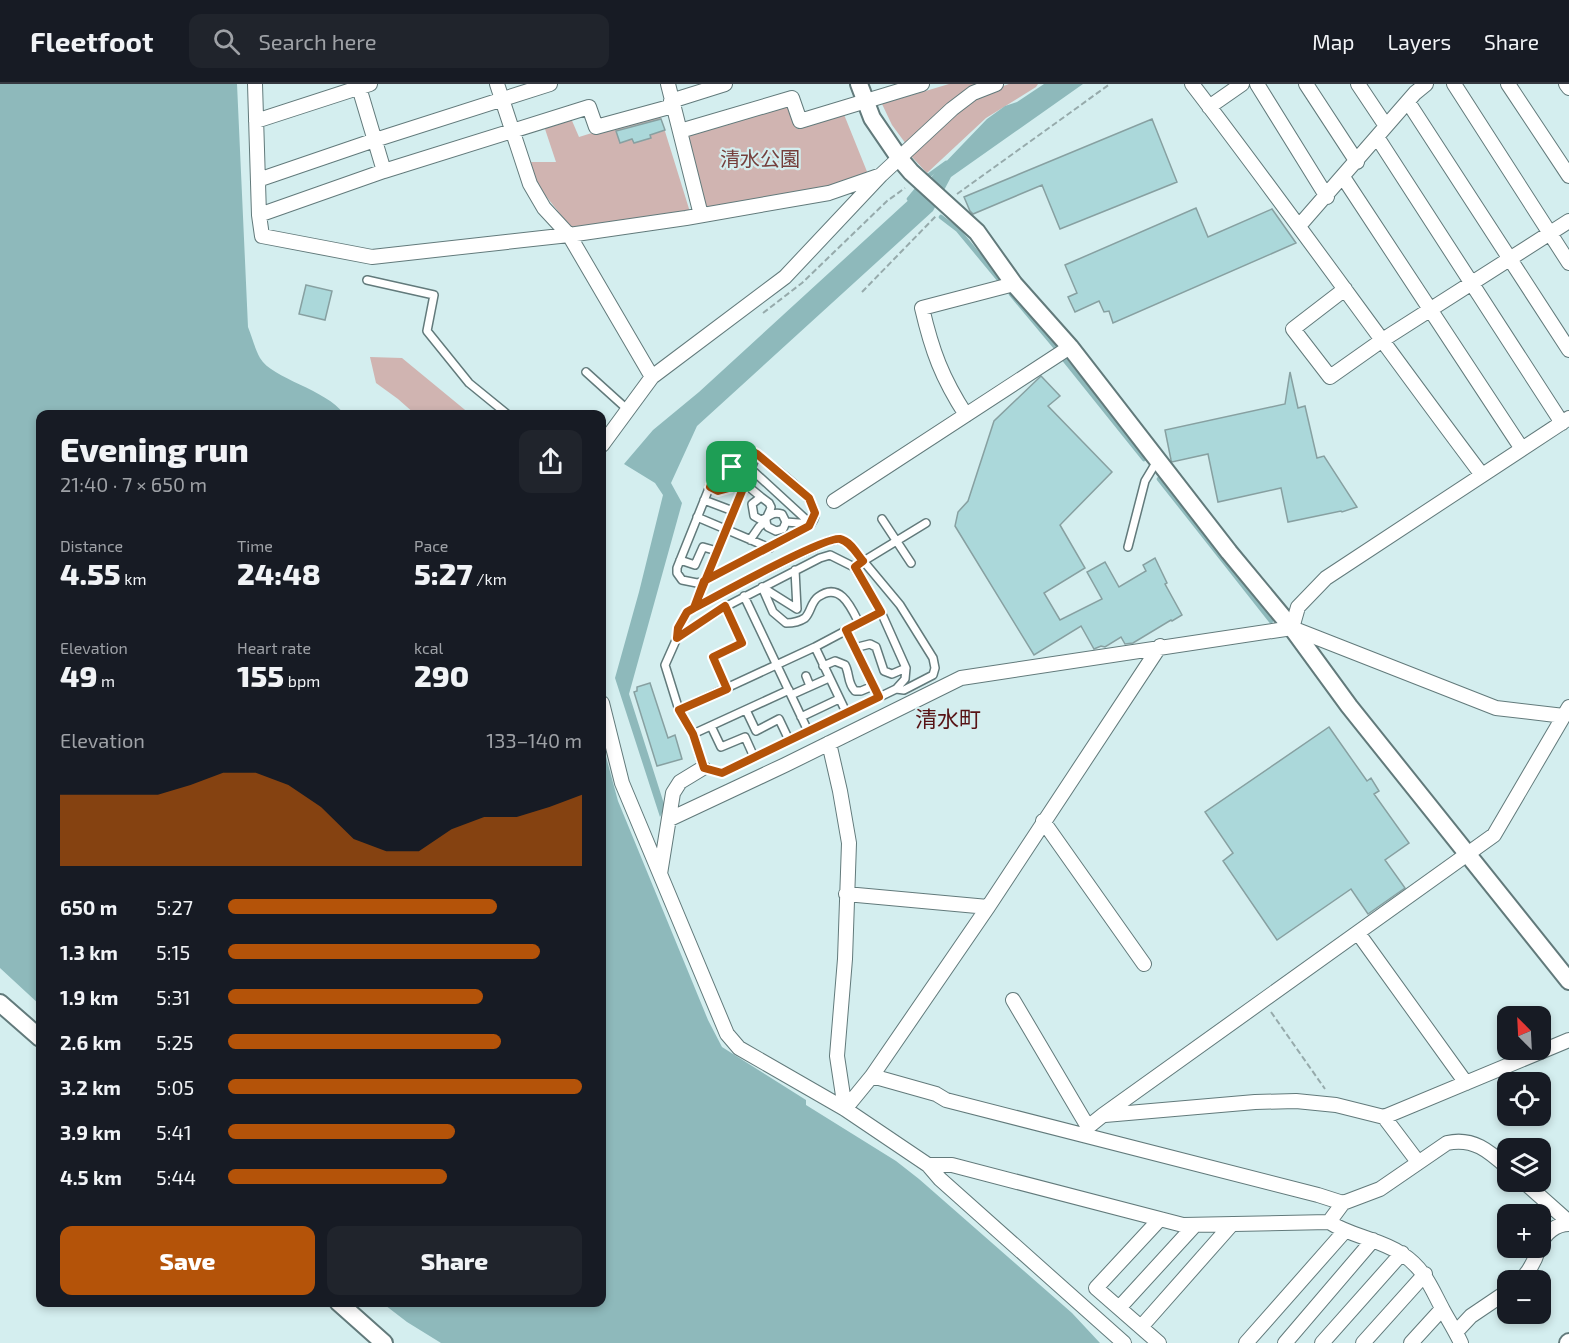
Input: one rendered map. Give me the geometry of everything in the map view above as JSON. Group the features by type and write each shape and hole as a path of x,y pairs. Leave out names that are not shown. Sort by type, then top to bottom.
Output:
{"street":[{"path":"255,84 259,215 262,236 372,257 569,235 701,215 829,193 881,175"},
{"path":"497,84 530,184 544,208 569,235 652,377"},
{"path":"258,180 550,84"},
{"path":"668,84 701,215"},
{"path":"259,215 384,171 589,107 596,127 725,84"},
{"path":"859,84 872,118 900,159 914,175 977,232 1014,284 1070,347 1157,461 1292,628 1349,705 1569,981"},
{"path":"680,131 792,98 800,122 922,84"},
{"path":"606,440 652,377 785,277 881,175 952,109 973,93 996,84"},
{"path":"1192,84 1482,475"},
{"path":"1209,107 1242,84"},
{"path":"1257,84 1327,197"},
{"path":"1306,84 1357,162"},
{"path":"1292,628 1298,607 1326,578 1565,420 1471,285 1382,132 1358,84"},
{"path":"1454,84 1569,263"},
{"path":"1508,84 1569,176"},
{"path":"1566,84 1569,88"},
{"path":"256,121 363,85 384,171"},
{"path":"1299,226 1327,197 1415,91 1510,258 1569,350"},
{"path":"1343,177 1522,448"},
{"path":"1345,289 1293,329 1330,377 1381,341 1569,221"},
{"path":"966,415 951,393 932,351 922,308 1014,284"},
{"path":"834,501 1070,347"},
{"path":"670,819 961,678 1160,646 1292,628 1496,708 1566,711 1494,835 1103,1115 1085,1131"},
{"path":"845,1109 872,1076 987,907 1160,646"},
{"path":"606,720 622,783 727,1034 739,1048 845,1109 928,1165 940,1179 1125,1343"},
{"path":"829,743 849,843 845,959 837,1056 845,1109"},
{"path":"660,874 673,793 680,782 704,768"},
{"path":"1043,820 1144,964"},
{"path":"846,894 987,907"},
{"path":"1358,933 1466,1083"},
{"path":"1013,1000 1085,1131"},
{"path":"0,1003 36,1034"},
{"path":"1103,1115 1255,1102 1296,1101 1336,1105 1384,1117 1569,1040"},
{"path":"872,1076 936,1094 946,1100 1085,1131 1343,1203"},
{"path":"1384,1117 1418,1162"},
{"path":"1329,1222 1343,1203 1380,1189 1447,1143 1463,1141 1486,1149 1497,1158"},
{"path":"928,1165 952,1165 1183,1225 1329,1222 1344,1232 1373,1240 1402,1253 1425,1274 1458,1338"},
{"path":"1535,1192 1569,1223 1551,1230"},
{"path":"1159,1343 1096,1288 1160,1219"},
{"path":"1141,1327 1232,1224"},
{"path":"1119,1308 1195,1225"},
{"path":"1246,1343 1344,1232"},
{"path":"1285,1343 1373,1240"},
{"path":"1322,1343 1402,1253"},
{"path":"1363,1343 1425,1274"},
{"path":"1458,1338 1471,1316 1497,1298"},
{"path":"344,1307 384,1343"},
{"path":"1411,1343 1442,1309"}],"lane":[{"path":"367,280 434,295 427,331 469,383 502,410"},
{"path":"586,372 628,410"},
{"path":"738,450 747,450 757,454 809,498 815,513 811,524 770,548 704,581 697,583 682,580 677,573 680,560 720,461 726,454 738,450"},
{"path":"694,608 757,454"},
{"path":"1128,547 1145,482 1157,461"},
{"path":"710,487 718,491 729,488 730,471 736,464 751,469 811,524"},
{"path":"744,483 771,507 765,520 750,540"},
{"path":"761,497 752,504 757,518 765,520 777,513 782,514 786,522"},
{"path":"704,500 733,511"},
{"path":"697,517 725,531 770,548"},
{"path":"882,519 911,563"},
{"path":"765,520 771,530 779,531 786,522"},
{"path":"786,522 811,524"},
{"path":"855,567 926,523"},
{"path":"677,638 725,606 762,586 830,555 855,567 881,612 906,668 905,679 896,689 722,773 704,768 693,734 679,710 665,665 677,638 678,628 687,612 789,559 832,540 844,541 900,605 933,658 935,668 933,675 904,690 896,689"},
{"path":"680,560 695,565 703,547 717,550"},
{"path":"762,586 797,609 795,570"},
{"path":"762,586 773,612 786,623 798,622 805,617 818,597 832,593 842,595 849,602 859,623"},
{"path":"744,596 808,730"},
{"path":"725,606 742,643 713,657 727,689"},
{"path":"679,710 815,647 881,612"},
{"path":"846,630 879,697"},
{"path":"854,648 865,644 876,647 884,671 892,674 906,668"},
{"path":"815,647 846,712"},
{"path":"824,666 836,661 845,665 849,681 855,691 873,686"},
{"path":"806,676 810,686"},
{"path":"693,734 746,710 829,678"},
{"path":"801,717 840,699"},
{"path":"746,710 756,730 779,719 789,740"},
{"path":"711,726 721,747 745,737 754,757"}],"path":[{"path":"862,292 958,192 1110,84"},
{"path":"1262,1000 1336,1105"}],"green space":[{"path":"949,84 985,84 906,144 892,125 882,104"},
{"path":"1009,84 1038,84 986,118 927,173 911,156 944,122 963,107 983,94"},
{"name":"清水公園","path":"789,102 797,129 843,112 870,179 711,213 699,200 683,133"},
{"path":"659,112 690,212 573,230 537,185 531,162 556,162 544,126 570,116 579,137"},
{"path":"370,357 402,358 465,410 410,410 376,383"}],"water":[{"path":"0,84 237,84 248,327 258,354 266,365 325,398 340,410 36,410 36,1001 0,968"},
{"path":"1044,84 1083,84 951,177 933,211 697,426 671,483 682,503 629,694 665,807 660,817 615,678 663,495 655,483 624,464 653,430 699,392 913,196 987,119"},
{"path":"606,757 618,801 708,1020 722,1047 806,1100 806,1105 896,1161 919,1179 1072,1313 1100,1343 441,1343 388,1307 606,1307"}],"building":[{"path":"661,119 665,130 650,135 651,138 634,143 632,139 620,143 616,131"},
{"path":"1152,119 1177,182 1060,229 1042,185 973,214 970,211 964,197"},
{"path":"1196,208 1208,237 1272,209 1296,243 1113,323 1109,311 1104,312 1099,301 1075,312 1068,297 1077,293 1065,265"},
{"path":"306,285 332,291 325,320 299,314"},
{"path":"1290,372 1298,408 1305,406 1317,458 1324,456 1357,507 1288,522 1281,488 1218,502 1208,454 1172,462 1171,460 1165,430 1285,404"},
{"path":"1041,376 1060,396 1048,406 1112,472 1060,525 1085,568 1044,593 1060,620 1102,599 1087,572 1105,562 1119,587 1146,571 1143,565 1155,558 1167,583 1165,584 1182,615 1133,643 1125,644 1121,637 1105,647 1094,649 1081,626 1034,655 955,526 958,512 968,501 994,421"},
{"path":"650,683 668,738 675,735 682,759 657,766 634,692 637,691 637,687"},
{"path":"1329,727 1367,781 1371,778 1379,791 1374,794 1409,843 1385,860 1405,888 1368,914 1351,889 1277,940 1223,861 1233,853 1205,812"}],"waterway":[{"path":"909,199 928,176 946,163"},
{"path":"941,217 958,230 1001,282"},
{"path":"1011,294 1057,349"},
{"path":"1063,358 1144,459"},
{"path":"1159,479 1271,621"}],"district":[{"name":"清水町","path":"948,718"}],"route":[{"path":"732,467 729,488 718,491 710,487 720,461 726,454 733,450 752,451 809,498 815,513 813,521 809,526 770,548 704,581 694,608 789,559 828,541 841,539 863,561 855,567 881,612 846,630 879,697 722,773 704,768 693,734 679,710 727,689 713,657 742,643 725,606 677,638 678,628 687,612 694,608 704,581 751,469 736,464 732,467"}]}
